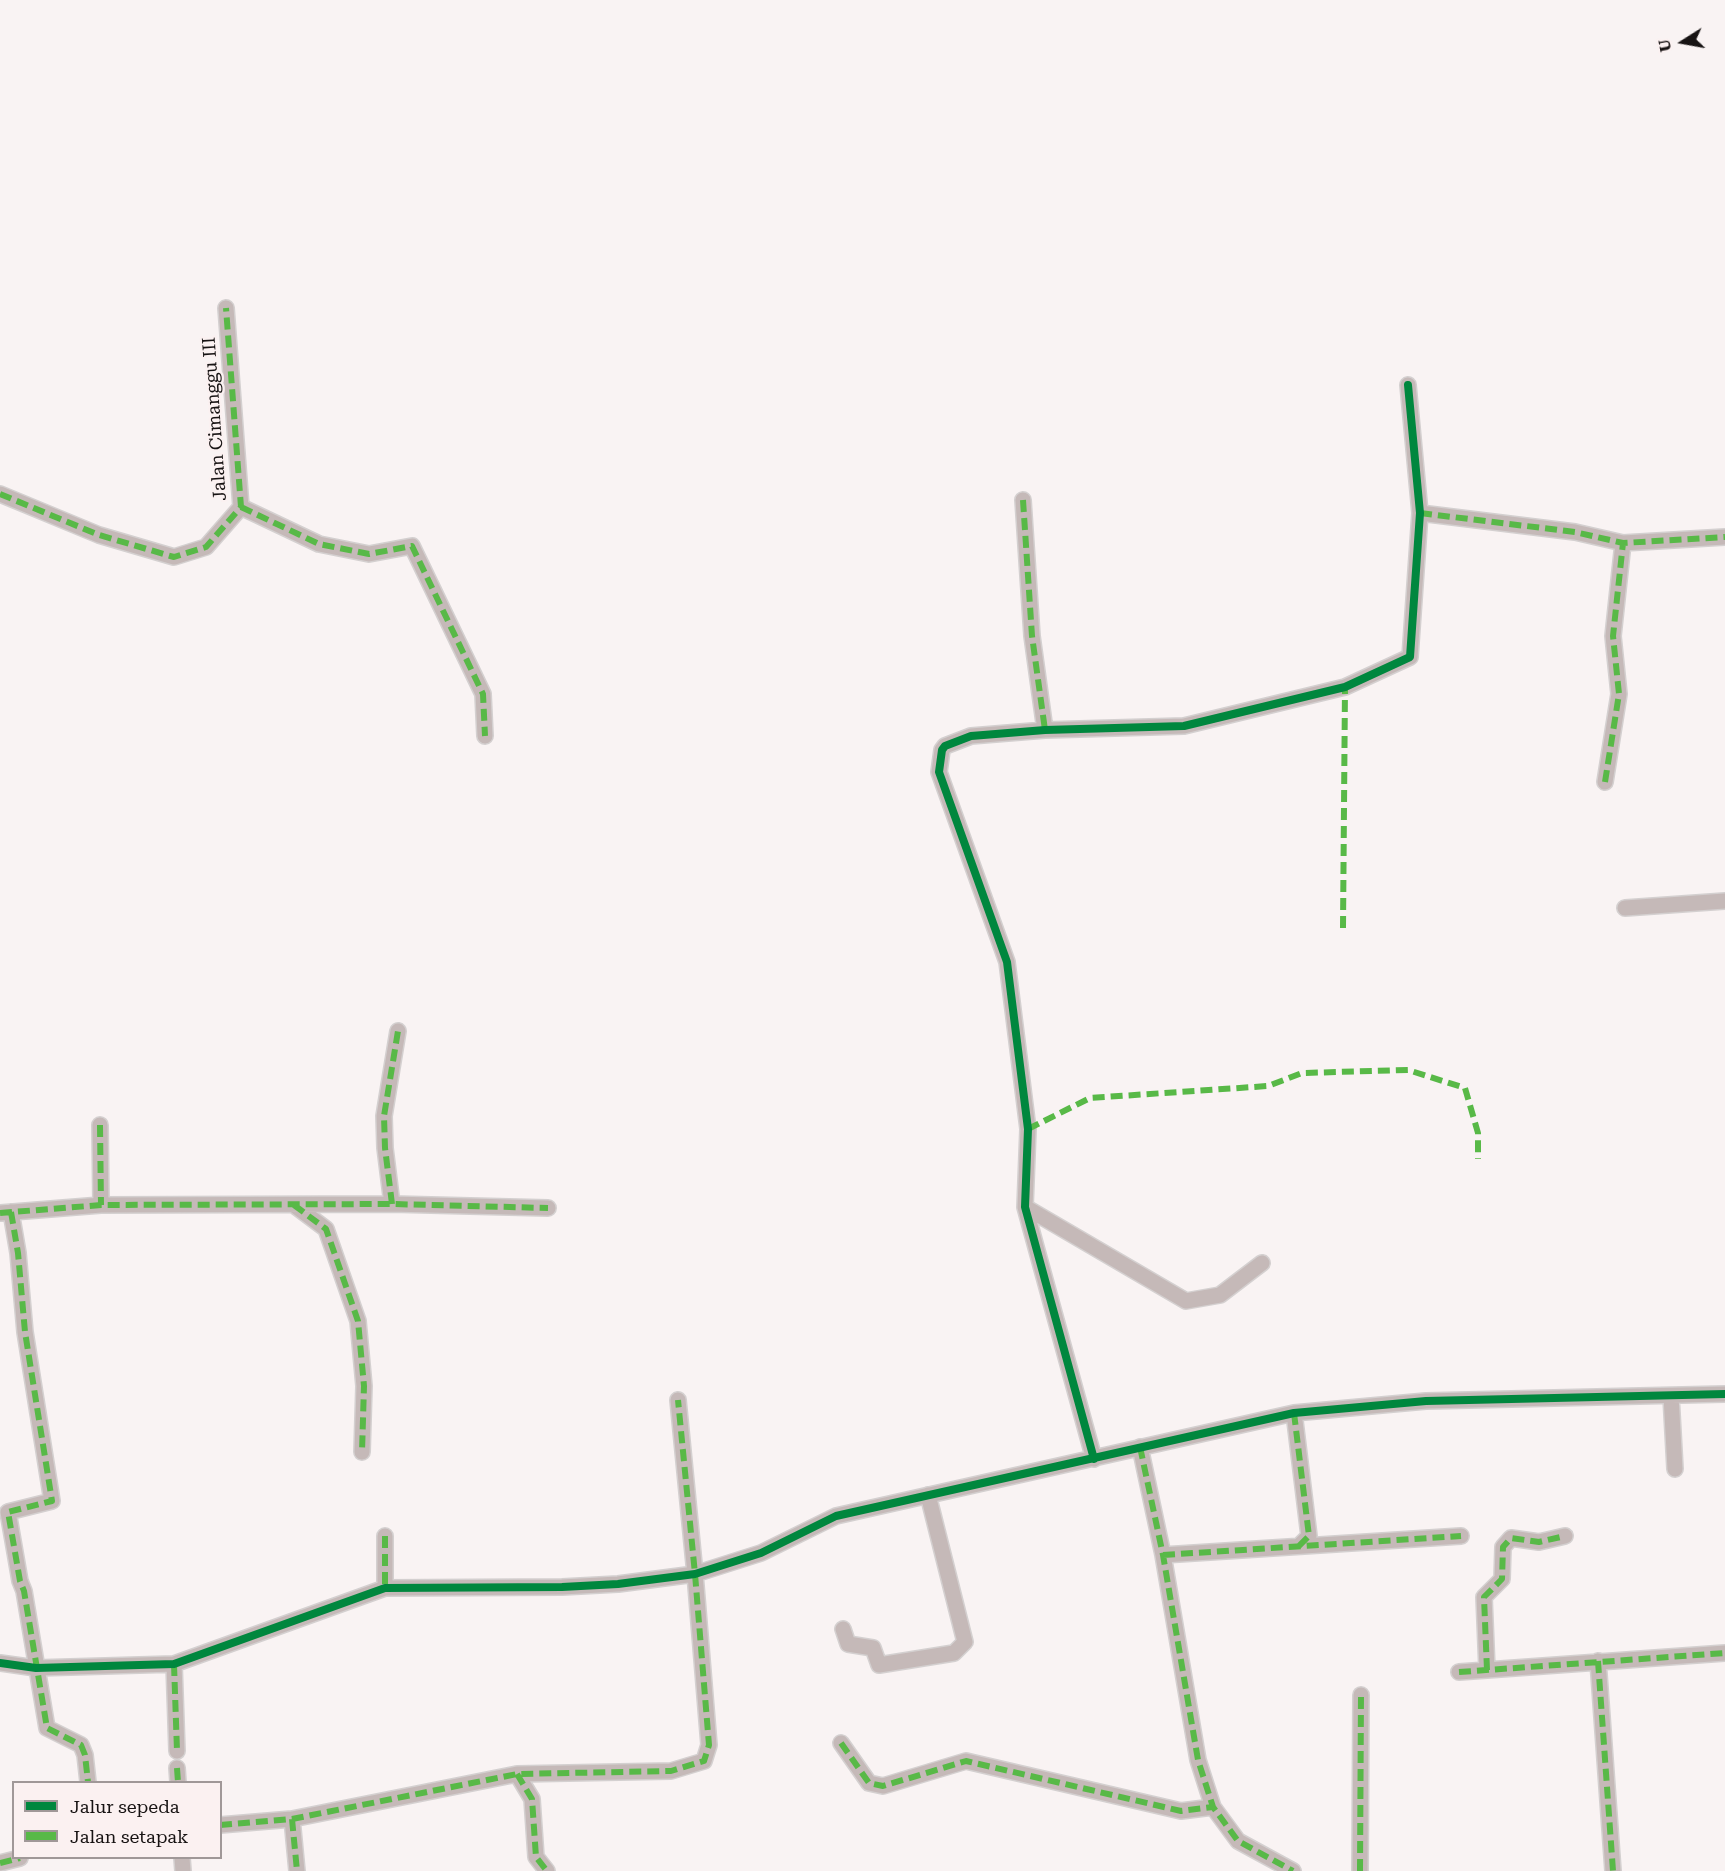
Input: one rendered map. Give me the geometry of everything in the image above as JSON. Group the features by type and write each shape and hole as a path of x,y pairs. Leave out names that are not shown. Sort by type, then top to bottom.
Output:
{"street":[{"name":"Jalan Cimanggu III","path":"0,494 99,535 174,557 206,547 241,507 226,308"},
{"path":"1094,1459 1025,1208 1028,1129 1007,962 939,772 942,750 945,746 971,736 1045,730 1184,726 1345,687 1410,657 1420,513 1408,385"},
{"path":"1023,500 1032,636 1045,730"},
{"path":"241,507 319,544 369,554 412,546 483,694 485,736"},
{"path":"1420,513 1575,532 1623,543 1725,537"},
{"path":"1605,782 1619,694 1613,636 1623,543"},
{"path":"1625,908 1725,901"},
{"path":"392,1204 385,1148 384,1116 398,1031"},
{"path":"100,1125 101,1205"},
{"path":"88,1781 86,1755 81,1745 47,1728 8,1512 52,1501 25,1332 18,1253 5,1213 101,1205 392,1204 548,1208"},
{"path":"294,1206 326,1229 358,1321 364,1386 362,1452"},
{"path":"1025,1208 1186,1301 1220,1295 1262,1263"},
{"path":"0,1663 36,1668 174,1664 385,1588 562,1587 618,1584 695,1574 761,1553 836,1516 1294,1413 1426,1401 1725,1394"},
{"path":"1671,1396 1675,1469"},
{"path":"222,1825 292,1819 517,1774 671,1771 704,1761 709,1745 678,1400"},
{"path":"1294,1413 1310,1536 1299,1545"},
{"path":"1140,1447 1163,1555 1198,1760 1214,1806 1239,1841 1293,1871"},
{"path":"843,1629 849,1644 873,1648 879,1665 954,1653 965,1642 928,1495"},
{"path":"385,1536 385,1588"},
{"path":"1163,1555 1461,1536"},
{"path":"1487,1670 1484,1597 1502,1579 1503,1547 1511,1538 1539,1542 1565,1536"},
{"path":"1459,1672 1725,1653"},
{"path":"1599,1661 1613,1871"},
{"path":"174,1664 177,1751"},
{"path":"1360,1871 1362,1695"},
{"path":"841,1743 869,1783 883,1786 966,1761 1181,1811 1214,1806"},
{"path":"517,1774 532,1799 536,1857 547,1871"},
{"path":"292,1819 297,1871"}],"marked path":[{"path":"0,494 99,535 174,557 206,547 241,507 226,308"},
{"path":"1023,500 1032,636 1045,730"},
{"path":"241,507 319,544 369,554 412,546 483,694 485,736"},
{"path":"1420,513 1575,532 1623,543 1725,537"},
{"path":"1605,782 1619,694 1613,636 1623,543"},
{"path":"1343,928 1345,687"},
{"path":"392,1204 385,1148 384,1116 398,1031"},
{"path":"1028,1129 1090,1098 1268,1086 1302,1073 1408,1070 1465,1088 1478,1133 1478,1159"},
{"path":"100,1125 101,1205"},
{"path":"0,1213 101,1205 392,1204 548,1208"},
{"path":"294,1205 326,1229 358,1321 364,1386 362,1452"},
{"path":"11,1212 18,1253 25,1332 52,1501 8,1512 47,1728 81,1745 85,1755 88,1781"},
{"path":"222,1825 292,1819 517,1774 671,1771 704,1761 709,1745 678,1400"},
{"path":"1294,1413 1309,1536 1299,1546"},
{"path":"1140,1447 1163,1555 1198,1760 1213,1807 1238,1841 1293,1871"},
{"path":"385,1536 385,1588"},
{"path":"1163,1555 1461,1536"},
{"path":"1487,1670 1484,1597 1502,1579 1503,1547 1511,1538 1539,1542 1565,1536"},
{"path":"1459,1672 1725,1653"},
{"path":"1598,1661 1613,1871"},
{"path":"174,1664 177,1751"},
{"path":"1360,1871 1361,1695"},
{"path":"841,1743 869,1783 883,1786 966,1761 1181,1811 1213,1807"},
{"path":"177,1768 178,1781"},
{"path":"517,1774 532,1799 536,1857 547,1871"},
{"path":"292,1819 297,1871"},
{"path":"0,1863 16,1859"}],"cycle path":[{"path":"1094,1459 1025,1207 1028,1129 1007,962 939,772 942,750 945,746 971,736 1045,730 1184,726 1345,687 1410,657 1420,513 1408,385"},
{"path":"0,1663 36,1668 174,1664 385,1588 562,1587 618,1584 695,1574 761,1553 836,1516 1294,1413 1426,1401 1725,1394"}]}
